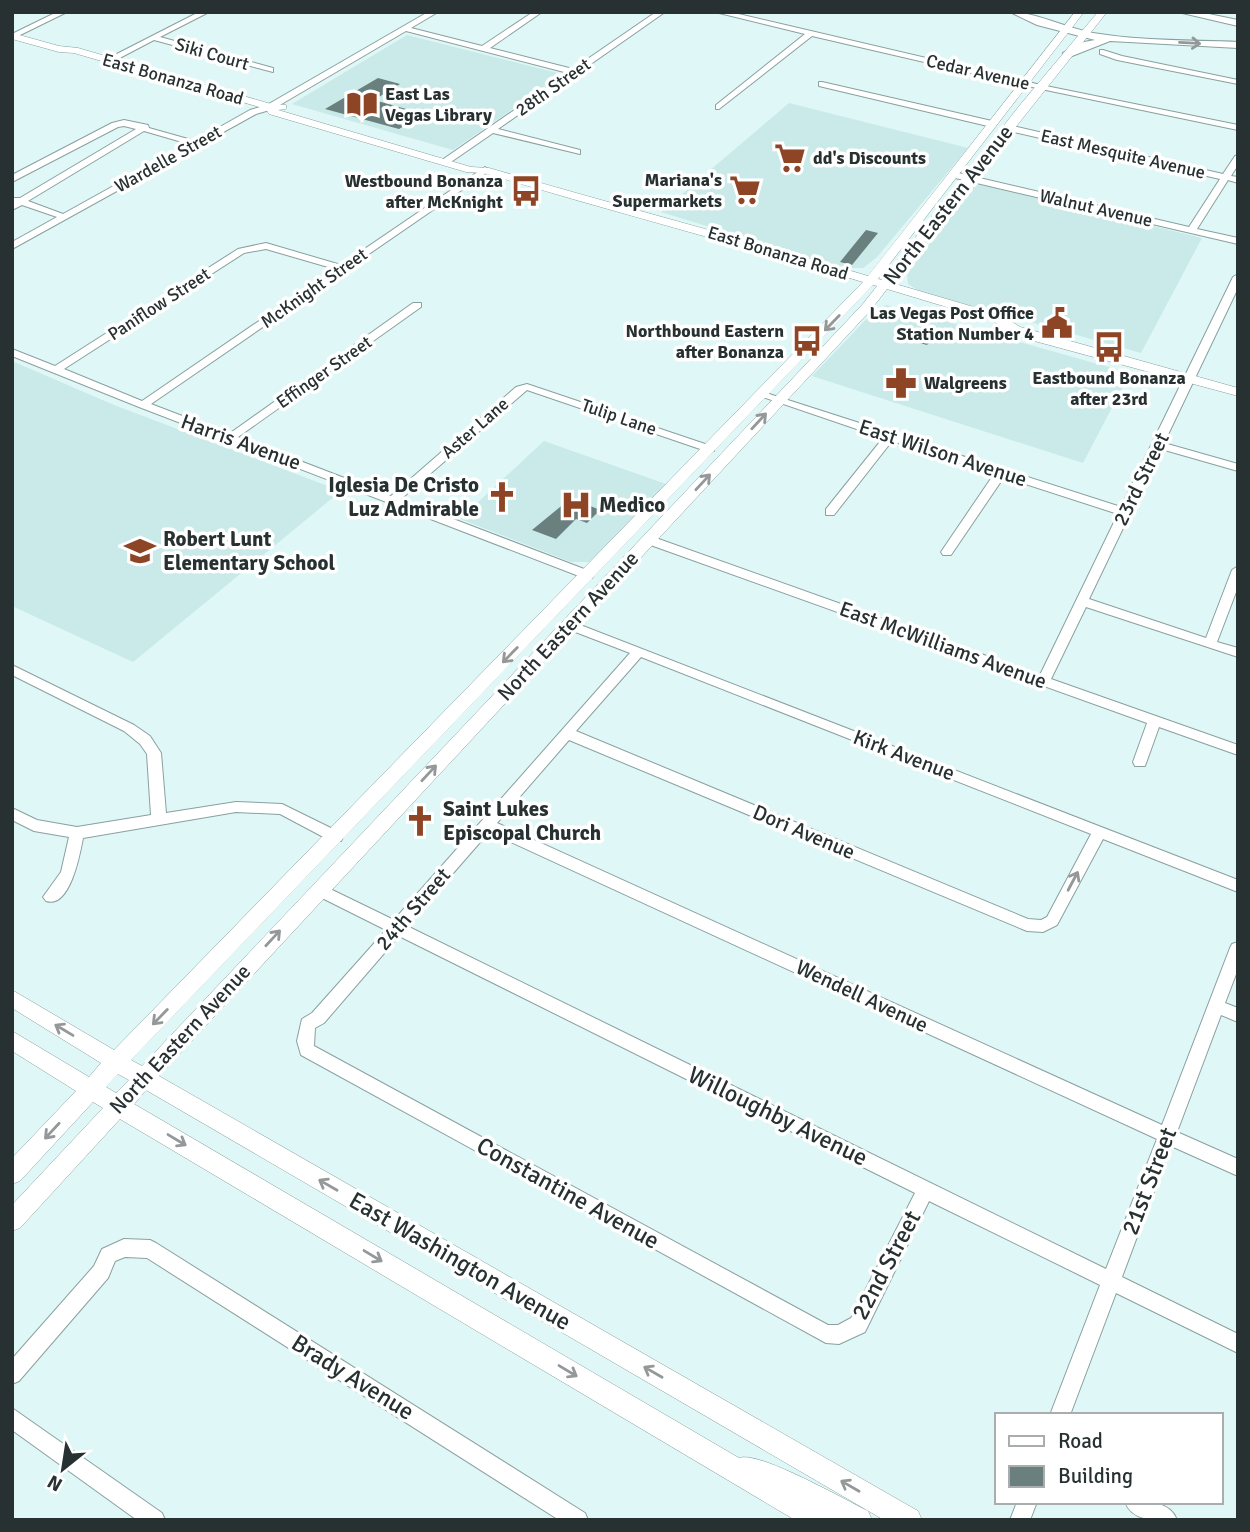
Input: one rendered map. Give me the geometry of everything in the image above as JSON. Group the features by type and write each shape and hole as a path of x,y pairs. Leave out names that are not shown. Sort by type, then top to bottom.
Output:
{"highway":[{"path":"1183,12 1238,23"},
{"path":"1218,12 1238,16"},
{"path":"1017,13 1066,31 1085,34 1142,40 1238,44"},
{"path":"1017,13 1020,18 1053,32 1055,45"},
{"path":"1067,55 1093,43 1142,40"}],"main road":[{"name":"North Eastern Avenue","path":"12,1222 299,910 649,540 867,286 1080,12"},
{"name":"North Eastern Avenue","path":"12,1174 116,1062 710,449 770,398 881,290 1103,12"},
{"name":"East Bonanza Road","path":"15,33 59,49 75,50 270,107 283,107 340,124 449,159 470,170 485,170 657,221 686,225 829,269 867,286"},
{"name":"East Bonanza Road","path":"270,107 273,112 406,151 449,159"},
{"path":"939,194 944,199 934,213 939,217"},
{"name":"East Bonanza Road","path":"657,221 677,233 881,290 990,328 1016,330 1238,392"},
{"path":"677,233 729,239"},
{"path":"829,269 863,271 896,249"},
{"path":"901,266 904,286 931,299"},
{"name":"East Bonanza Road","path":"881,290 931,299 997,318 1016,330"},
{"path":"649,540 644,534 679,482"},
{"path":"549,647 548,630 589,587 588,575"},
{"path":"299,910 306,889 335,857 336,837"},
{"name":"East Washington Avenue","path":"12,998 143,1078 909,1520"},
{"name":"East Washington Avenue","path":"12,1040 118,1106 820,1520"},
{"path":"724,1463 760,1471 859,1520"}],"street":[{"path":"15,33 49,12"},
{"path":"15,33 63,12"},
{"path":"109,60 205,12"},
{"name":"Wardelle Street","path":"12,246 253,112 270,107 434,12"},
{"path":"483,49 538,12"},
{"name":"28th Street","path":"449,159 661,12"},
{"name":"Cedar Avenue","path":"719,12 1041,87 1238,128"},
{"path":"405,29 575,72"},
{"path":"719,107 810,34"},
{"name":"Siki Court","path":"155,37 270,70"},
{"path":"1103,52 1120,58 1238,82"},
{"path":"822,84 992,124"},
{"path":"12,178 115,125 124,123 197,144"},
{"path":"15,203 145,127"},
{"name":"East Mesquite Avenue","path":"1008,128 1238,180"},
{"path":"492,130 577,152"},
{"path":"1191,230 1238,159"},
{"name":"McKnight Street","path":"143,405 485,170"},
{"name":"Walnut Avenue","path":"954,175 1238,241"},
{"path":"15,203 64,217"},
{"name":"Paniflow Street","path":"56,370 241,251 266,247 342,268"},
{"name":"23rd Street","path":"1044,680 1238,277"},
{"name":"Effinger Street","path":"230,438 291,393 324,374 417,305"},
{"name":"Harris Avenue","path":"12,352 143,405 588,575"},
{"name":"Tulip Lane","path":"527,387 710,449"},
{"name":"Aster Lane","path":"394,499 520,389 527,387"},
{"name":"East Wilson Avenue","path":"770,398 1125,512"},
{"path":"830,512 890,436"},
{"path":"1157,444 1238,468"},
{"path":"947,552 1001,472"},
{"name":"East McWilliams Avenue","path":"649,540 1238,750"},
{"path":"1210,644 1238,570"},
{"path":"1082,601 1238,653"},
{"name":"Kirk Avenue","path":"570,625 1238,886"},
{"name":"24th Street","path":"305,1041 308,1024 318,1018 638,652"},
{"path":"12,669 129,728 145,740 154,753 159,820"},
{"path":"1140,762 1155,720"},
{"name":"Dori Avenue","path":"567,733 1027,925 1042,926 1052,921 1100,831"},
{"path":"12,813 34,825 77,833 236,807 261,806 282,809 336,837"},
{"name":"Wendell Avenue","path":"486,825 1238,1168"},
{"path":"51,897 68,874 77,833"},
{"name":"Willoughby Avenue","path":"319,890 1238,1344"},
{"name":"21st Street","path":"1061,1413 1238,947"},
{"path":"1216,1006 1238,1015"},
{"name":"Constantine Avenue","path":"305,1041 307,1050 826,1334 839,1335"},
{"name":"22nd Street","path":"839,1335 858,1325 926,1189"},
{"name":"Brady Avenue","path":"12,1374 101,1272 108,1255 124,1248 150,1249 578,1520"},
{"path":"12,1418 155,1520"},
{"path":"1139,1504 1167,1520"}],"shaded area":[{"path":"407,35 558,73 561,76 453,150 292,104"},
{"path":"789,103 968,148 877,257 863,268 842,268 661,212"},
{"path":"980,184 1202,238 1141,353 919,291 908,284 907,274 973,186"},
{"path":"886,305 1130,373 1083,463 812,376 876,309"},
{"name":"Robert Lunt Elementary School","path":"12,361 114,405 341,491 133,662 12,606"},
{"path":"544,441 666,484 590,562 571,562 460,519"}],"building":[{"name":"East Las Vegas Library","path":"378,78 400,84 374,100 424,114 399,129 325,109"},
{"path":"866,230 878,233 852,265 840,262"},
{"path":"919,328 937,333 927,345 909,340"},
{"path":"571,498 600,510 587,523 576,519 556,539 532,530"}],"place":[{"name":"East Las Vegas Library","path":"362,104"},
{"name":"dd's Discounts","path":"790,158"},
{"name":"Mariana's Supermarkets","path":"745,190"},
{"name":"Westbound Bonanza after McKnight","path":"526,191"},
{"name":"Las Vegas Post Office Station Number 4","path":"1057,323"},
{"name":"Northbound Eastern after Bonanza","path":"807,341"},
{"name":"Eastbound Bonanza after 23rd","path":"1109,347"},
{"name":"Walgreens","path":"901,383"},
{"name":"Iglesia De Cristo Luz Admirable","path":"502,497"},
{"name":"Medico","path":"576,505"},
{"name":"Robert Lunt Elementary School","path":"140,551"},
{"name":"Saint Lukes Episcopal Church","path":"420,821"}]}
